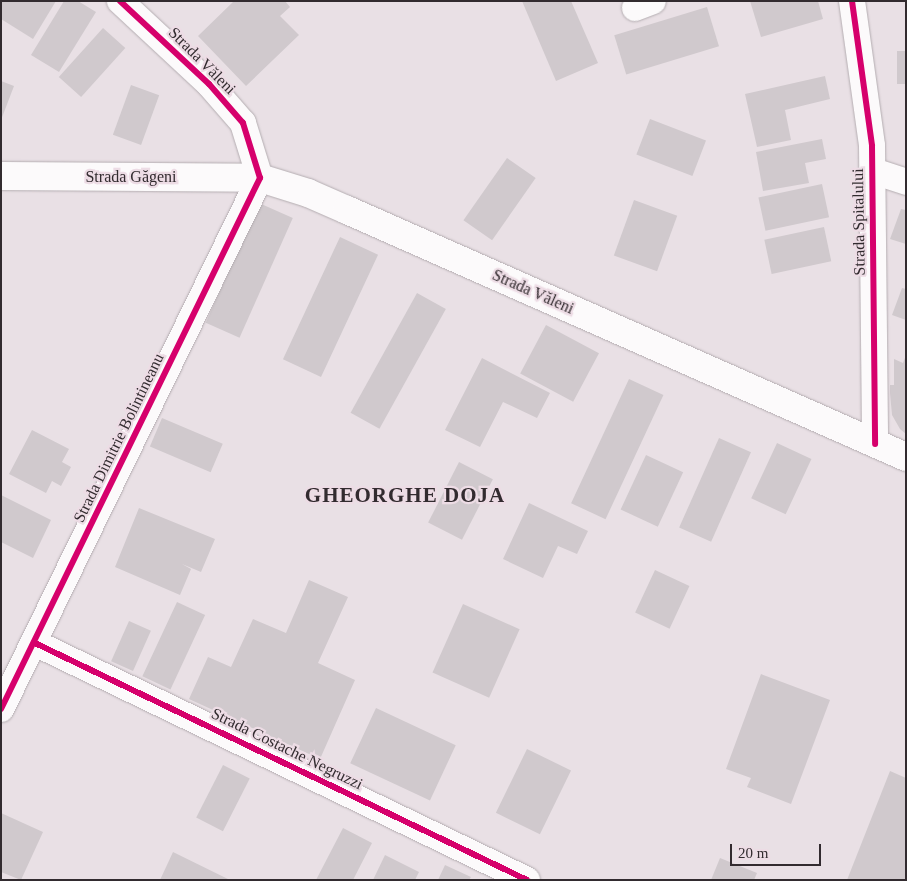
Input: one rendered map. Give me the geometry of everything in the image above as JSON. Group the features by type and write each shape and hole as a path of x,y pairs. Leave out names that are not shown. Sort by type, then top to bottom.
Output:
{"main road":[{"name":"Strada Găgeni","path":"1,176 260,178"},
{"name":"Strada Văleni","path":"260,178 308,193 906,457"}],"street":[{"name":"Strada Văleni","path":"120,1 209,84 242,123 260,178"},
{"name":"Strada Spitalului","path":"852,1 872,146 875,444"},
{"path":"873,171 906,182"},
{"name":"Strada Dimitrie Bolintineanu","path":"1,709 35,643 260,178"},
{"name":"Strada Costache Negruzzi","path":"35,643 527,880"}],"building":[{"path":"1,1 56,1 33,39 1,19"},
{"path":"64,1 78,1 96,12 59,72 31,55"},
{"path":"234,1 285,1 290,7 280,16 299,35 246,86 198,36"},
{"path":"522,1 571,1 598,63 556,81"},
{"path":"750,1 818,1 823,19 761,37"},
{"path":"707,7 719,46 626,75 614,35"},
{"path":"103,28 125,48 81,97 59,77"},
{"path":"897,51 906,51 906,84 897,84"},
{"path":"825,76 830,99 785,110 791,140 757,147 745,94"},
{"path":"1,81 14,86 1,120"},
{"path":"131,85 159,95 141,145 113,135"},
{"path":"650,119 706,141 692,176 636,154"},
{"path":"822,139 826,159 805,163 809,183 763,191 756,152"},
{"path":"507,158 536,178 492,240 463,220"},
{"path":"822,184 829,217 765,231 758,198"},
{"path":"634,200 677,216 657,271 614,255"},
{"path":"259,203 293,218 240,338 206,323"},
{"path":"901,209 906,210 906,244 890,239"},
{"path":"824,227 831,261 772,274 764,240"},
{"path":"340,237 378,255 321,377 283,359"},
{"path":"902,288 906,289 906,320 892,315"},
{"path":"417,293 446,309 379,429 351,413"},
{"path":"546,325 599,353 573,402 520,374"},
{"path":"906,355 906,434 900,429 892,415 890,385 894,385 894,359 903,363"},
{"path":"482,358 550,393 537,418 503,402 480,447 445,430"},
{"path":"629,379 663,395 606,519 571,503"},
{"path":"162,418 223,444 211,472 150,447"},
{"path":"32,430 69,449 62,462 71,467 61,486 52,481 46,493 9,474"},
{"path":"719,438 751,452 711,542 679,528"},
{"path":"777,443 811,459 786,514 751,498"},
{"path":"646,455 683,472 658,527 621,509"},
{"path":"459,462 493,479 462,540 428,523"},
{"path":"1,495 51,520 33,558 1,542"},
{"path":"529,503 588,531 577,554 558,546 543,578 503,559"},
{"path":"139,508 215,539 201,572 182,564 191,569 180,595 115,567"},
{"path":"655,570 689,586 670,629 635,613"},
{"path":"309,580 348,597 318,663 355,680 320,759 189,699 208,657 231,667 253,619 286,633"},
{"path":"177,602 205,615 170,689 142,676"},
{"path":"463,604 520,629 489,698 432,673"},
{"path":"129,621 151,631 133,671 111,661"},
{"path":"761,674 830,700 791,804 747,787 751,778 726,769"},
{"path":"376,708 456,745 430,800 350,763"},
{"path":"527,749 571,770 540,834 496,813"},
{"path":"223,765 250,779 223,831 196,818"},
{"path":"890,771 906,778 906,880 847,880"},
{"path":"1,813 43,832 21,880 1,872"},
{"path":"343,828 372,843 353,880 316,880"},
{"path":"173,852 230,880 160,880"},
{"path":"385,855 419,872 415,880 373,880"},
{"path":"720,858 757,873 754,880 711,880"},
{"path":"445,865 471,877 469,880 438,880"}],"cycle path":[{"path":"1,709 260,178 243,123 209,84 120,1"},
{"path":"852,1 872,146 875,444"},
{"path":"35,643 527,880"}],"district":[{"name":"GHEORGHE DOJA","path":"405,495"}]}
